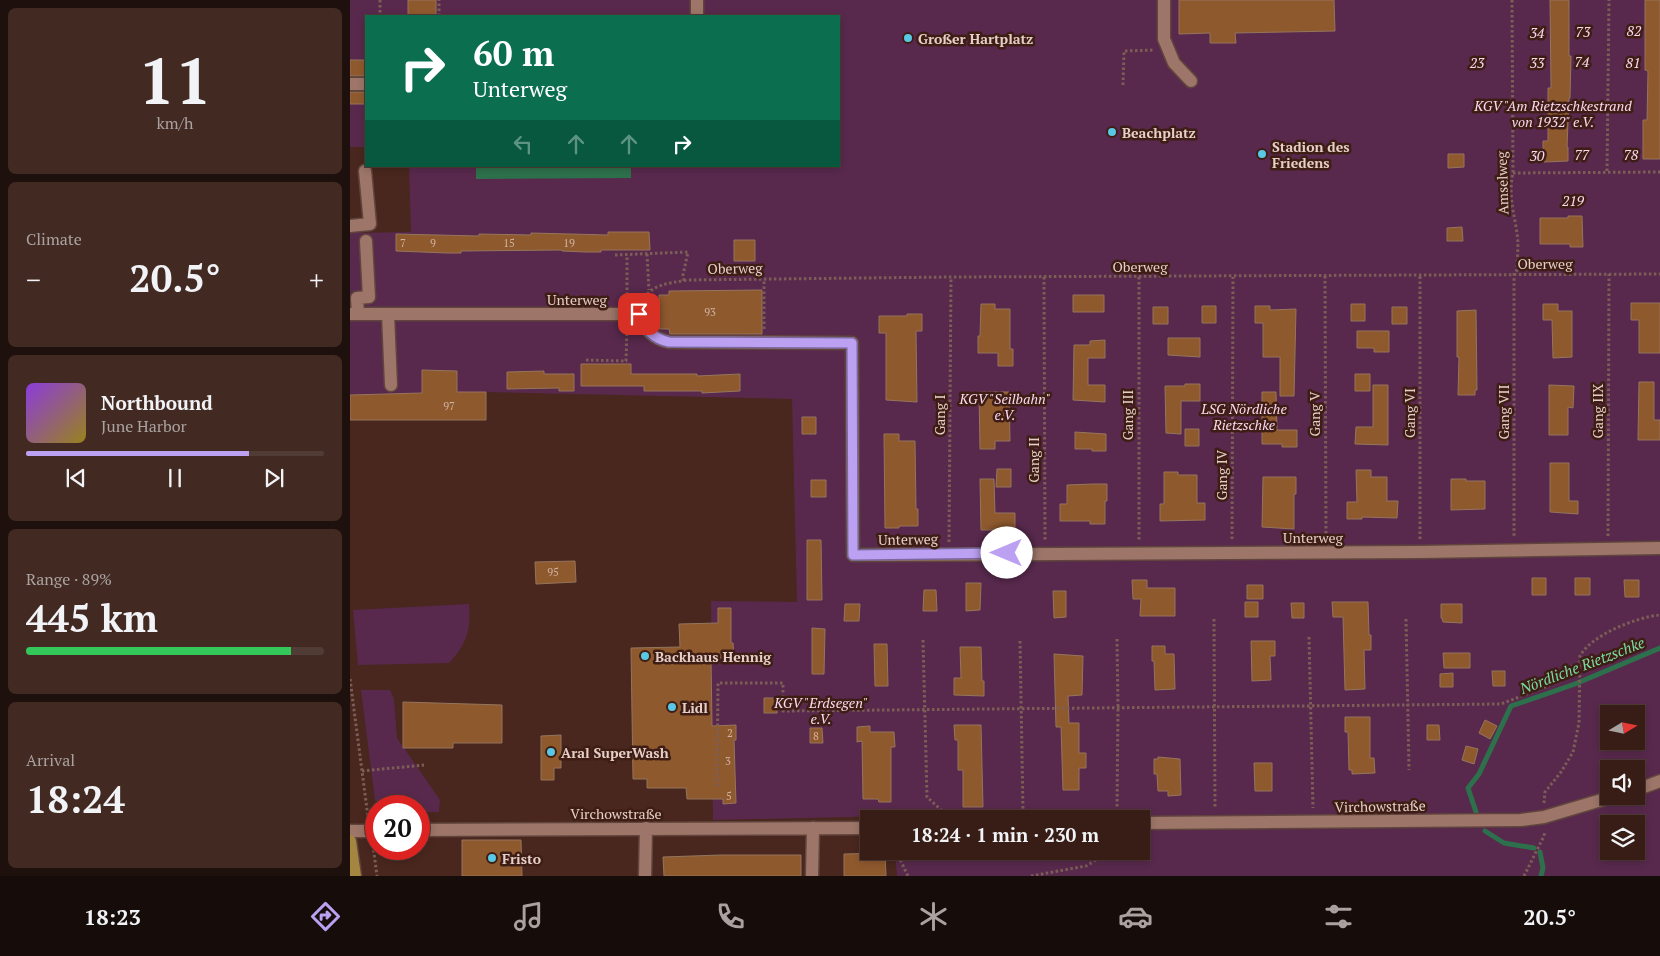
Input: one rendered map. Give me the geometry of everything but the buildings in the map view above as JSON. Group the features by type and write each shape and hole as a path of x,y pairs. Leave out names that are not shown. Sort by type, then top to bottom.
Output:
{"main road":[{"path":"350,840 354,876"}],"street":[{"path":"697,0 697,15"},
{"path":"1164,0 1164,39 1174,63 1191,81"},
{"path":"350,84 365,84"},
{"path":"350,226 370,224 365,171"},
{"path":"354,314 354,298 368,297 366,241"},
{"name":"Unterweg","path":"354,314 639,314 644,326 648,330 663,340 675,342 852,343 853,555 1420,552 1660,548"},
{"path":"388,314 391,386"},
{"path":"1645,787 1660,781"},
{"name":"Virchowstraße","path":"1150,823 1497,821 1544,817 1600,800"},
{"path":"645,876 646,828"},
{"path":"812,876 813,828"},
{"name":"Virchowstraße","path":"430,830 860,828"},
{"path":"350,831 365,831"}],"path":[{"path":"380,0 380,15"},
{"path":"439,0 439,15"},
{"name":"Amselweg","path":"1512,0 1513,174 1511,180 1512,206 1518,235 1517,270 1514,274"},
{"path":"1607,171 1609,0"},
{"path":"1122,85 1124,51 1157,50 1164,39"},
{"path":"1513,174 1607,171 1660,172"},
{"path":"615,254 688,252 683,275 684,281"},
{"path":"639,314 641,302 649,291 647,254"},
{"name":"Gang VII","path":"1514,274 1514,550"},
{"name":"Gang IIX","path":"1608,549 1609,274"},
{"name":"Oberweg","path":"649,291 663,284 684,281 764,279 1660,274"},
{"name":"Gang VI","path":"1420,275 1420,552"},
{"name":"Gang V","path":"1325,276 1326,552"},
{"name":"Gang I","path":"949,553 951,277"},
{"name":"Gang II","path":"1044,277 1045,553"},
{"name":"Gang III","path":"1139,277 1139,553"},
{"name":"Gang IV","path":"1232,553 1233,277"},
{"path":"764,279 764,343"},
{"path":"1544,817 1545,792 1561,772 1573,752 1579,723 1580,656 1585,648 1623,624 1660,615"},
{"path":"1214,619 1215,810"},
{"path":"1406,619 1410,770"},
{"path":"1309,637 1313,808"},
{"path":"1117,639 1117,810"},
{"path":"923,640 927,797 941,810"},
{"path":"1020,641 1023,810"},
{"path":"717,786 718,683 783,683 783,711 1501,704 1563,680 1571,667 1580,667"},
{"path":"350,679 366,795"},
{"path":"362,771 424,765"},
{"path":"1524,876 1540,846"},
{"path":"376,860 377,876"},
{"path":"900,860 908,876"},
{"path":"1032,876 1086,866 1096,860"}],"green space":[{"name":"LSG Nördliche Rietzschke","path":"350,0 1660,0 1660,876 897,876 896,860 1150,860 1150,810 860,810 860,817 713,820 711,601 797,602 792,399 486,392 350,395 350,233 411,232 409,167 840,167 840,15 365,15 365,60 350,60"},
{"path":"350,104 365,104 365,147 350,147"},
{"path":"469,604 469,622 464,643 449,663 358,665 353,610"},
{"path":"361,690 390,690 394,699 397,738 440,800 439,812 430,812 430,795 374,795"}],"shaded area":[{"path":"476,167 631,167 631,178 476,179"}],"waterway":[{"name":"Nördliche Rietzschke","path":"1476,812 1468,788 1479,774 1511,706 1575,684 1660,648"},
{"name":"Nördliche Rietzschke","path":"1485,831 1504,843 1534,848"},
{"name":"Nördliche Rietzschke","path":"1540,852 1543,868 1541,876"}],"place":[{"name":"Großer Hartplatz","path":"908,38"},
{"name":"Beachplatz","path":"1112,132"},
{"name":"Stadion des Friedens","path":"1262,154"},
{"name":"Backhaus Hennig","path":"645,656"},
{"name":"Lidl","path":"672,707"},
{"name":"Aral SuperWash","path":"551,752"},
{"name":"Fristo","path":"492,858"}],"route":[{"path":"639,314 644,326 652,334 669,342 852,343 853,555 1007,553"}],"park label":[{"name":"82","path":"1634,30"},
{"name":"73","path":"1583,31"},
{"name":"34","path":"1537,32"},
{"name":"74","path":"1582,61"},
{"name":"23","path":"1477,62"},
{"name":"33","path":"1537,62"},
{"name":"81","path":"1633,62"},
{"name":"KGV \"Am Rietzschkestrand von 1932\" e.V.","path":"1553,114"},
{"name":"77","path":"1582,154"},
{"name":"78","path":"1631,154"},
{"name":"30","path":"1537,155"},
{"name":"219","path":"1573,200"},
{"name":"KGV \"Seilbahn\" e.V.","path":"1005,406"},
{"name":"KGV \"Erdsegen\" e.V.","path":"821,710"}]}
